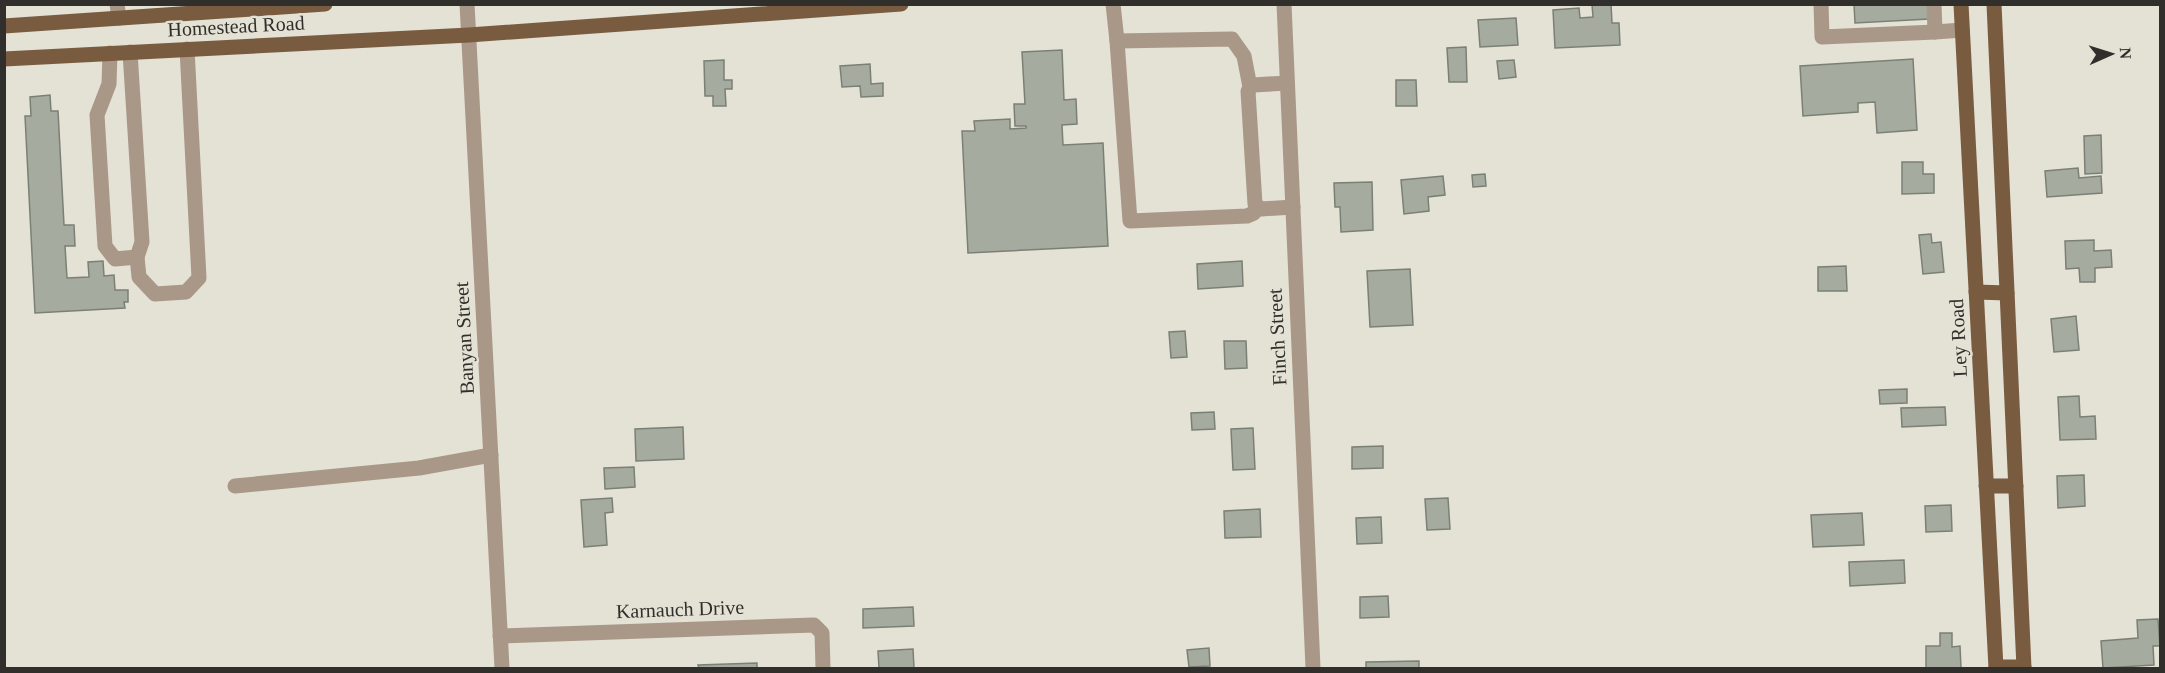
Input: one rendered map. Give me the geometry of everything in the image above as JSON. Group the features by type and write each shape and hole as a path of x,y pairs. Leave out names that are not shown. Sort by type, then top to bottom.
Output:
{"main road":[{"name":"Homestead Road","path":"4,26 118,11 325,4"},
{"name":"Homestead Road","path":"4,58 469,35 739,10 901,4"},
{"name":"Ley Road","path":"1961,4 1996,668"},
{"path":"1994,4 2024,668 1996,668"},
{"path":"1976,292 2007,293"},
{"path":"1986,486 2016,486"}],"street":[{"name":"Banyan Street","path":"467,4 502,669"},
{"path":"1113,4 1130,221 1247,216 1254,213 1257,208 1249,102 1250,87 1244,56 1232,39 1117,41"},
{"name":"Finch Street","path":"1284,4 1313,669"},
{"path":"1821,4 1822,37 1962,30"},
{"path":"1934,4 1935,32"},
{"path":"130,52 142,242 137,257 139,277 155,294 186,292 199,278 187,49"},
{"path":"110,53 109,84 97,116 105,246 115,259 137,257"},
{"path":"1250,87 1287,83"},
{"path":"1257,208 1293,207"},
{"path":"236,486 419,468 491,455"},
{"name":"Karnauch Drive","path":"500,636 814,625 822,633 823,669"}],"building":[{"path":"1592,4 1611,4 1612,23 1619,23 1620,45 1555,48 1553,10 1579,8 1580,18 1593,17"},
{"path":"1854,4 1928,4 1929,19 1855,23"},
{"path":"1516,18 1518,45 1480,47 1478,20"},
{"path":"1466,47 1467,82 1449,82 1447,48"},
{"path":"1062,50 1064,100 1076,99 1077,124 1062,125 1063,145 1103,143 1108,246 968,253 962,131 975,131 974,121 1010,119 1010,129 1026,128 1026,126 1015,126 1014,104 1025,104 1022,52"},
{"path":"1913,59 1917,130 1877,133 1875,102 1858,103 1858,112 1803,116 1800,66"},
{"path":"724,60 724,80 732,80 732,89 725,89 726,106 713,106 713,96 705,96 704,61"},
{"path":"1514,60 1516,77 1499,79 1497,61"},
{"path":"870,64 871,84 883,83 883,96 861,97 860,86 842,87 840,66"},
{"path":"1396,80 1416,80 1417,106 1396,106"},
{"path":"50,95 51,111 58,111 64,225 74,225 75,246 65,246 67,278 89,277 88,262 103,261 104,276 114,275 115,290 128,290 128,302 124,302 125,308 35,313 25,116 31,116 30,97"},
{"path":"2101,135 2102,173 2085,174 2084,136"},
{"path":"1902,162 1923,162 1923,174 1934,174 1934,193 1902,194"},
{"path":"2078,168 2079,178 2101,176 2102,193 2047,197 2045,171"},
{"path":"1485,174 1486,186 1473,187 1472,175"},
{"path":"1443,176 1445,195 1428,197 1429,211 1404,214 1401,180"},
{"path":"1372,182 1373,230 1341,232 1340,207 1335,207 1334,183"},
{"path":"1931,234 1932,243 1941,242 1944,272 1923,274 1919,235"},
{"path":"2094,240 2094,251 2111,250 2112,267 2095,268 2095,282 2080,282 2079,268 2066,269 2065,241"},
{"path":"1242,261 1243,286 1198,289 1197,264"},
{"path":"1846,266 1847,291 1818,291 1818,267"},
{"path":"1410,269 1413,325 1370,327 1367,271"},
{"path":"2076,316 2079,350 2054,352 2051,319"},
{"path":"1185,331 1187,357 1171,358 1169,332"},
{"path":"1224,341 1246,341 1247,368 1225,369"},
{"path":"1907,389 1907,403 1880,404 1879,390"},
{"path":"2079,396 2080,417 2095,416 2096,439 2060,440 2058,397"},
{"path":"1945,407 1946,425 1902,427 1901,408"},
{"path":"1214,412 1215,429 1192,430 1191,413"},
{"path":"683,427 684,459 636,461 635,429"},
{"path":"1253,428 1255,469 1233,470 1231,429"},
{"path":"1383,446 1383,468 1352,469 1352,447"},
{"path":"634,467 635,487 605,489 604,468"},
{"path":"2084,475 2085,506 2058,508 2057,476"},
{"path":"612,498 613,512 605,513 607,545 584,547 581,500"},
{"path":"1448,498 1450,529 1427,530 1425,499"},
{"path":"1951,505 1952,531 1926,532 1925,506"},
{"path":"1260,509 1261,537 1225,538 1224,511"},
{"path":"1862,513 1864,545 1813,547 1811,515"},
{"path":"1381,517 1382,543 1357,544 1356,518"},
{"path":"1904,560 1905,583 1850,586 1849,562"},
{"path":"1388,596 1389,617 1360,618 1360,597"},
{"path":"913,607 914,626 863,628 863,609"},
{"path":"2158,619 2160,646 2153,646 2154,665 2103,668 2101,641 2138,638 2137,620"},
{"path":"1940,633 1952,633 1952,647 1960,646 1961,668 1926,668 1926,646 1940,646"},
{"path":"1209,648 1210,666 1189,667 1187,650"},
{"path":"913,649 914,668 879,668 878,651"},
{"path":"1419,661 1419,668 1366,668 1366,662"},
{"path":"757,663 757,668 699,668 698,665"}]}
